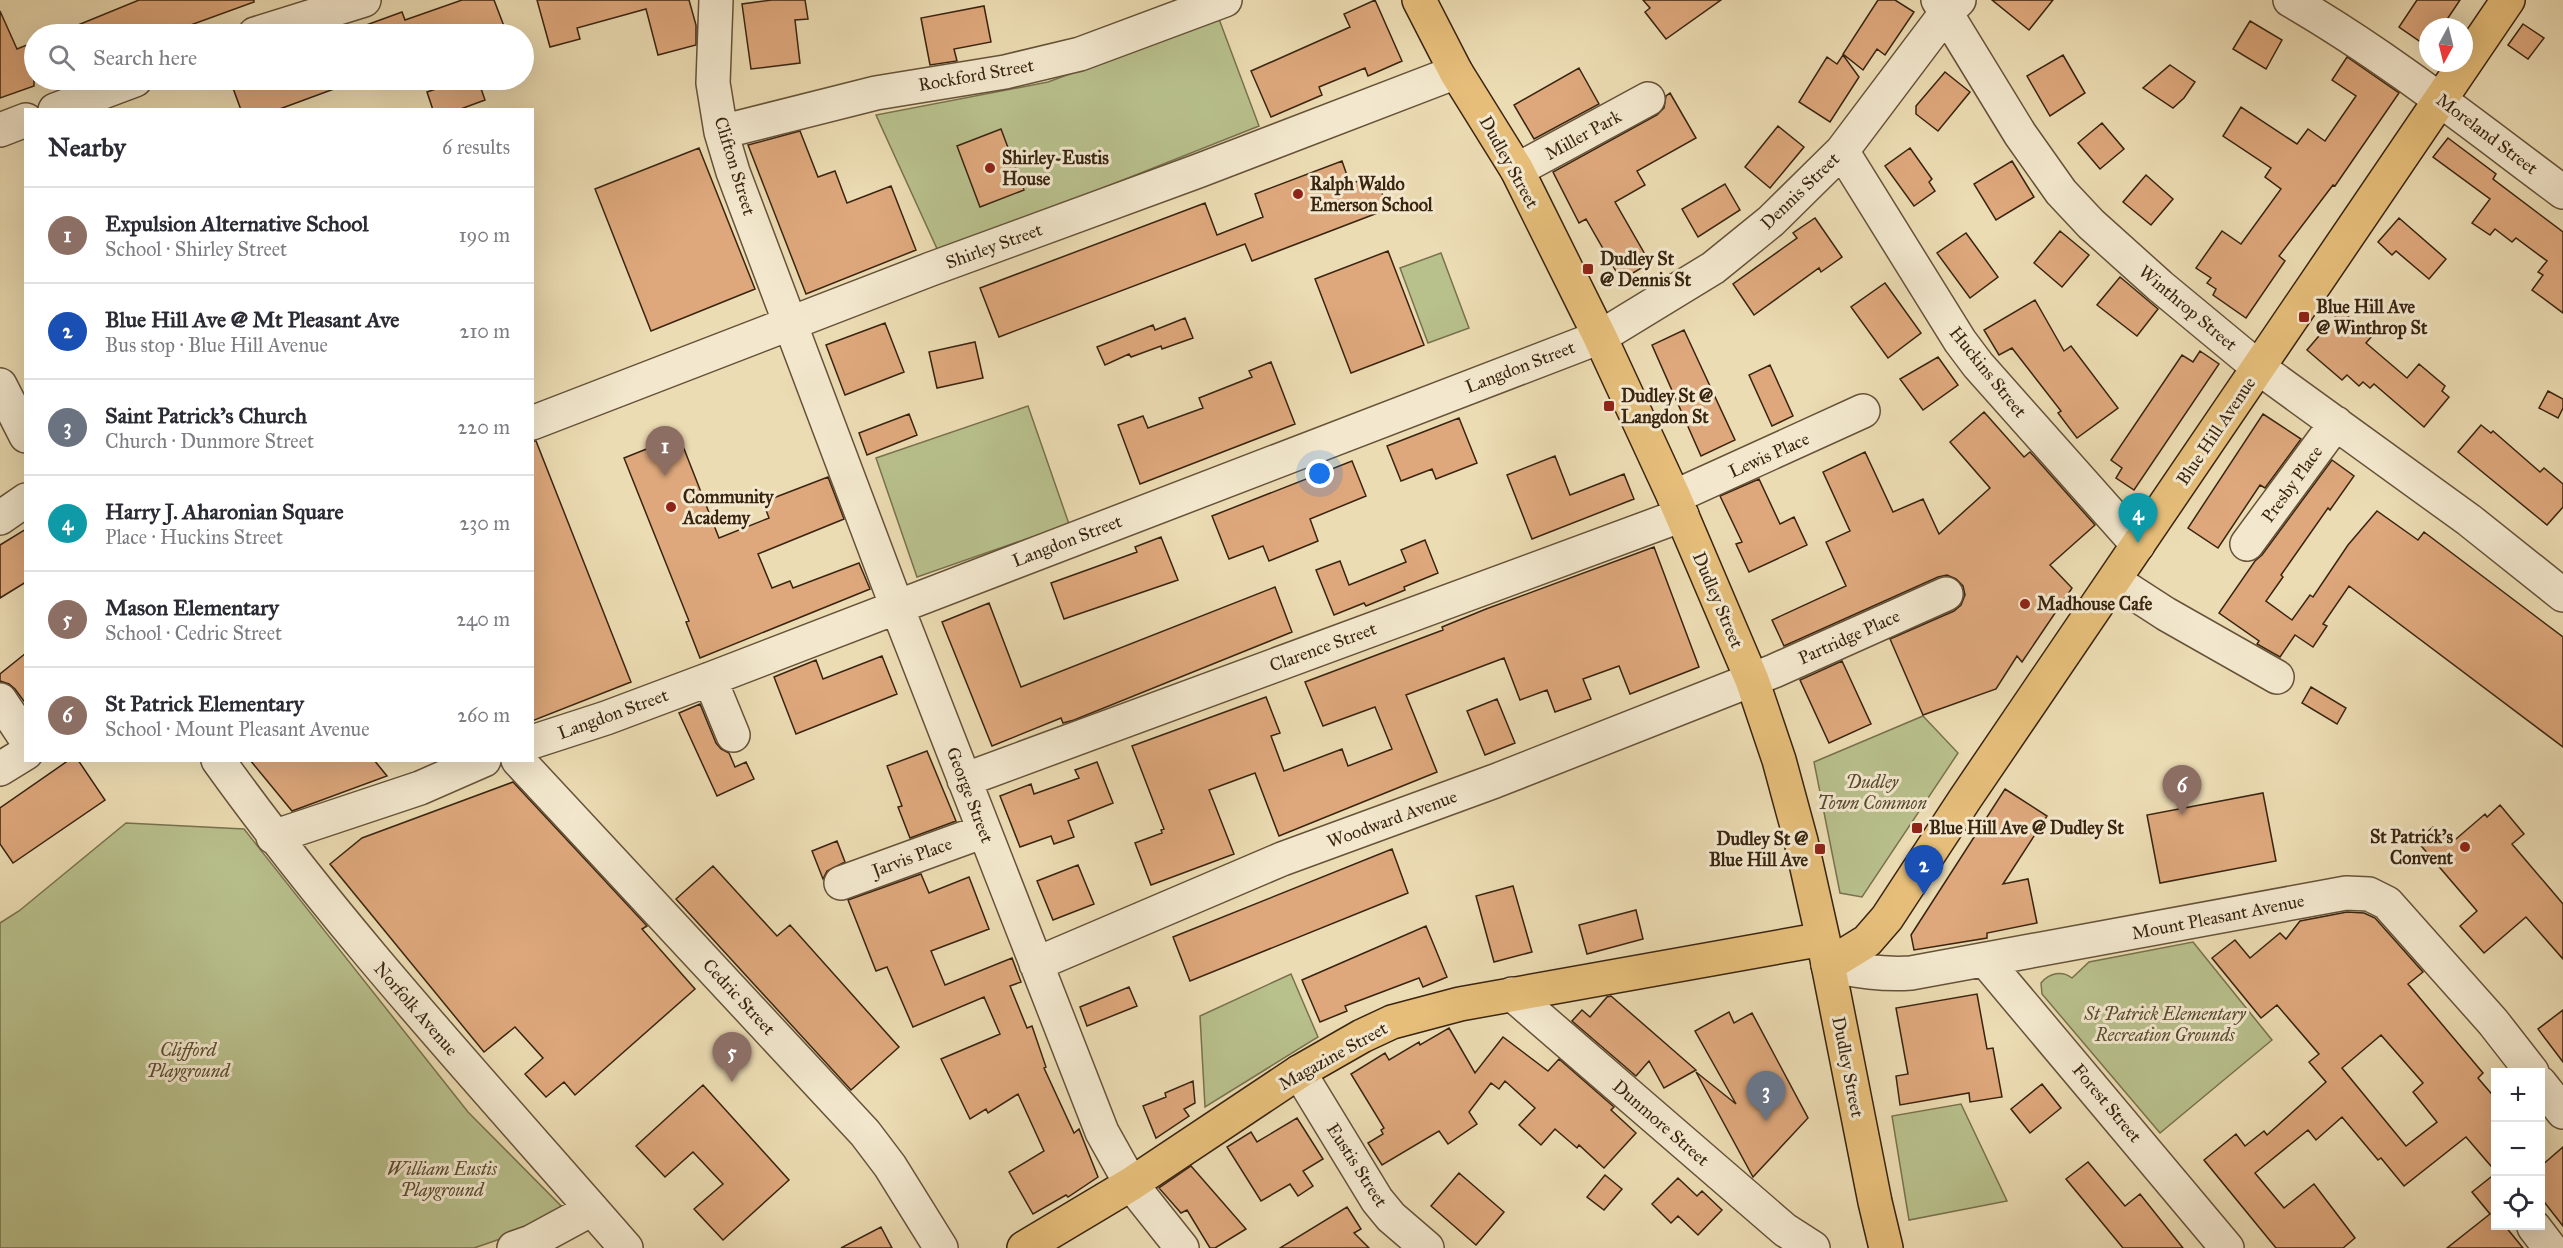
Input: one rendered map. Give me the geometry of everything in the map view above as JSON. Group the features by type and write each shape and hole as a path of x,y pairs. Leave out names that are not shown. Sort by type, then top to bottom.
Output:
{"main road":[{"name":"Dudley Street","path":"1419,0 1456,72 1517,170 1600,337 1678,506 1752,680 1790,798 1826,952 1886,1248"},
{"name":"Blue Hill Avenue","path":"1826,952 1867,941 1887,918 1965,799 2508,0"},
{"name":"Magazine Street","path":"1024,1248 1131,1184 1299,1072 1362,1036 1392,1022 1460,1004 1512,994 1826,952"}],"street":[{"path":"269,20 364,0"},
{"name":"Clifton Street","path":"716,0 713,83 721,132 733,172 792,324"},
{"name":"Rockford Street","path":"721,132 876,93 1005,72 1080,54 1225,0"},
{"name":"Moreland Street","path":"2290,0 2346,33 2441,99 2563,192"},
{"name":"Dennis Street","path":"1600,337 1713,268 1771,220 1842,151 1948,4"},
{"name":"Winthrop Street","path":"1948,4 2020,134 2061,192 2091,224 2160,286 2259,368 2469,520 2563,595"},
{"name":"Shirley Street","path":"534,422 931,269 1187,175 1456,72"},
{"path":"60,108 108,90"},
{"name":"Miller Park","path":"1517,170 1648,99"},
{"path":"0,130 24,121"},
{"name":"Huckins Street","path":"1842,151 1972,357 2138,545"},
{"name":"George Street","path":"792,324 897,606 1102,1132 1131,1184 1182,1248"},
{"name":"Langdon Street","path":"534,741 606,718 710,679 1600,337"},
{"path":"0,385 24,432"},
{"name":"Lewis Place","path":"1678,506 1863,411"},
{"name":"Presby Place","path":"2247,544 2336,423"},
{"path":"0,518 24,501"},
{"name":"Clarence Street","path":"964,780 1678,506"},
{"path":"2115,581 2166,614 2277,676"},
{"name":"Partridge Place","path":"1752,680 1946,594"},
{"path":"710,679 733,735"},
{"name":"Woodward Avenue","path":"1035,964 1282,859 1495,780 1752,680"},
{"path":"0,700 24,736"},
{"path":"0,769 24,754"},
{"name":"Norfolk Avenue","path":"219,762 273,837 376,963 626,1248"},
{"path":"273,837 420,788 479,762"},
{"name":"Cedric Street","path":"520,762 865,1133 890,1166 941,1248"},
{"name":"Jarvis Place","path":"841,883 984,831"},
{"name":"Mount Pleasant Avenue","path":"1826,952 1889,974 1985,960 2346,892 2369,894 2387,903 2493,1022 2529,1068"},
{"name":"Forest Street","path":"1985,960 2227,1248"},
{"name":"Dunmore Street","path":"1512,994 1785,1230 1813,1248"},
{"name":"Eustis Street","path":"1299,1072 1377,1200 1391,1217 1427,1248"},
{"path":"2545,1088 2563,1112"},
{"path":"514,1248 531,1242 592,1209"}],"green space":[{"path":"1219,19 1259,126 939,253 876,115 1048,82"},
{"path":"1441,253 1469,328 1428,343 1400,268"},
{"path":"1028,406 1069,524 917,577 876,458"},
{"name":"Dudley Town Common","path":"1923,716 1958,753 1862,897 1840,893 1814,762"},
{"name":"Clifford Playground","path":"126,823 244,829 468,1112 570,1215 474,1248 0,1248 0,923 19,911"},
{"name":"St Patrick Elementary Recreation Grounds","path":"2193,942 2272,1040 2160,1133 2042,994 2041,983 2056,974 2064,974 2072,978 2089,962"},
{"path":"1291,974 1318,1037 1205,1107 1200,1016"},
{"path":"1961,1104 2007,1201 1909,1220 1892,1116"}],"building":[{"path":"139,0 254,0 254,2 194,24 80,24"},
{"path":"462,0 494,0 503,24 369,24 402,12 405,20"},
{"path":"537,0 689,0 696,25 696,45 658,55 646,9 577,28 580,39 550,47"},
{"path":"772,0 805,0 808,19 795,20 800,63 751,69 742,4"},
{"path":"1375,0 1402,61 1368,76 1365,68 1319,87 1322,95 1271,117 1251,71 1350,27 1344,14"},
{"path":"1643,0 1721,0 1666,39 1645,12 1650,8"},
{"path":"1878,0 1895,0 1914,12 1885,55 1877,49 1863,70 1843,54"},
{"path":"1992,0 2053,0 2029,30"},
{"path":"2417,0 2460,0 2448,18 2419,18 2419,41 2399,27"},
{"path":"984,6 991,42 954,49 957,61 930,65 921,18"},
{"path":"0,11 17,49 24,46 24,90 0,98"},
{"path":"2250,21 2282,40 2266,69 2233,49"},
{"path":"2523,24 2544,38 2528,59 2508,45"},
{"path":"1843,55 1859,77 1830,122 1799,102 1827,57 1837,64"},
{"path":"2063,55 2085,93 2050,116 2027,76"},
{"path":"2347,57 2399,93 2335,186 2333,185 2279,256 2285,261 2246,318 2213,295 2216,289 2207,283 2211,278 2196,268 2222,231 2241,244 2281,189 2265,177 2271,168 2223,136 2241,107 2297,144 2308,129 2325,141 2356,96 2332,80"},
{"path":"2170,65 2195,82 2184,98 2173,108 2143,88"},
{"path":"1579,68 1599,104 1534,139 1514,105"},
{"path":"1945,72 1970,92 1938,131 1916,114 1916,106"},
{"path":"234,90 331,90 282,108 240,108"},
{"path":"482,90 485,100 463,108 432,108 427,92"},
{"path":"1670,93 1696,138 1637,171 1645,185 1615,202 1650,263 1621,280 1586,219 1579,223 1553,172 1657,115 1664,108 1666,96"},
{"path":"2102,123 2124,149 2100,169 2078,143"},
{"path":"1778,126 1804,147 1770,188 1745,167"},
{"name":"Shirley-Eustis House","path":"1001,129 1024,190 980,207 957,146"},
{"path":"800,131 818,177 835,171 847,203 891,186 916,250 806,294 748,145"},
{"path":"2448,138 2496,174 2493,179 2563,232 2563,313 2532,290 2543,275 2538,272 2547,261 2516,238 2512,242 2495,229 2490,235 2472,223 2490,199 2433,157"},
{"path":"699,148 755,289 651,331 595,189"},
{"path":"1910,148 1932,179 1929,182 1935,191 1914,206 1885,166"},
{"path":"1342,161 1350,184 1375,175 1388,209 1252,261 1245,244 999,337 980,288 1205,203 1217,235 1263,217 1255,194"},
{"path":"2012,161 2034,197 1996,220 1974,184"},
{"path":"2146,175 2173,199 2151,225 2123,202"},
{"path":"1725,184 1740,210 1698,237 1682,209"},
{"path":"1815,218 1842,257 1821,272 1819,268 1754,315 1733,284 1797,238 1793,233"},
{"path":"2399,218 2446,259 2429,279 2396,251 2392,255 2378,242"},
{"path":"2060,231 2089,255 2062,287 2034,263"},
{"path":"1966,233 1998,277 1970,298 1937,253"},
{"path":"1388,251 1424,345 1351,373 1315,279"},
{"path":"2120,277 2158,309 2137,336 2097,305"},
{"path":"1885,283 1921,333 1888,358 1851,307"},
{"path":"2035,300 2064,351 2071,346 2118,408 2077,438 2058,413 2061,411 2012,348 1999,355 1984,330"},
{"path":"2341,310 2371,337 2366,343 2407,378 2419,364 2445,386 2442,391 2449,397 2424,427 2374,384 2370,388 2363,382 2359,386 2347,375 2342,380 2307,350"},
{"path":"1185,318 1193,338 1131,357 1129,354 1105,365 1097,347 1153,325 1155,330"},
{"path":"885,323 904,372 845,395 826,345"},
{"path":"1684,330 1735,440 1701,456 1652,345"},
{"path":"975,342 983,378 937,388 929,352"},
{"path":"2200,351 2219,364 2134,490 2116,478 2122,468 2111,460 2182,355 2193,362"},
{"path":"1938,357 1958,385 1923,410 1900,379"},
{"path":"1271,362 1295,424 1140,484 1118,425 1143,416 1148,428 1203,408 1199,398 1252,377 1249,371"},
{"path":"1770,365 1793,416 1772,426 1749,375"},
{"path":"2548,391 2563,399 2563,408 2558,418 2539,408"},
{"path":"1984,412 2024,457 2030,452 2095,525 2050,565 2072,588 2022,662 2017,656 1996,689 1923,715 1890,639 1954,611 1961,605 1965,595 1963,586 1956,579 1947,575 1938,577 1784,646 1772,620 1846,586 1826,542 1850,531 1823,472 1865,452 1893,512 1923,499 1939,534 1990,488 1950,442"},
{"path":"909,414 917,435 867,455 859,433"},
{"path":"2263,414 2301,439 2265,488 2260,485 2218,548 2188,528"},
{"path":"1459,418 1477,463 1436,479 1432,469 1401,481 1387,446"},
{"path":"2481,425 2491,433 2493,431 2540,472 2544,468 2563,484 2563,507 2547,525 2458,452"},
{"path":"679,436 719,538 769,518 763,502 828,477 844,519 758,554 772,588 790,581 793,588 859,563 870,589 700,658 686,622 689,621 624,458"},
{"path":"534,441 536,441 631,682 534,720"},
{"path":"1555,456 1570,495 1624,474 1634,499 1532,539 1507,475"},
{"path":"2332,460 2354,476 2330,510 2328,508 2281,575 2283,577 2266,601 2292,620 2310,595 2313,597 2348,545 2377,511 2418,540 2424,532 2563,637 2563,747 2349,586 2323,624 2327,626 2313,647 2295,635 2280,657 2257,644 2259,641 2219,613 2255,561 2262,555"},
{"path":"1352,461 1366,496 1310,519 1318,541 1269,561 1263,546 1229,559 1212,516"},
{"path":"1759,479 1780,524 1794,517 1807,545 1749,572 1736,544 1742,542 1720,496"},
{"path":"24,530 24,583 0,598 0,545"},
{"path":"1161,537 1178,580 1064,619 1051,583 1137,552 1135,547"},
{"path":"1425,540 1438,573 1366,606 1364,603 1334,615 1316,570 1340,561 1349,585 1406,562 1401,550"},
{"path":"1654,547 1699,667 1630,694 1619,666 1583,679 1591,699 1555,712 1547,690 1520,700 1504,658 1406,695 1437,772 1279,836 1255,773 1209,790 1234,854 1151,885 1135,843 1162,833 1161,830 1164,829 1132,746 1266,697 1280,733 1271,736 1284,771 1342,749 1348,766 1392,749 1375,707 1323,726 1305,682 1443,630 1442,627 1486,609"},
{"path":"1275,587 1292,632 1074,720 1063,723 1061,718 992,746 942,622 989,603 1021,687"},
{"path":"24,655 24,701 15,689 0,681 0,674"},
{"path":"882,656 897,694 796,734 774,677 816,660 823,679"},
{"path":"1842,661 1871,724 1829,743 1800,680"},
{"path":"2311,687 2346,708 2337,724 2302,703"},
{"path":"1497,699 1515,743 1485,755 1467,711"},
{"path":"700,704 716,743 729,753 735,767 746,762 754,779 717,796 679,713"},
{"path":"927,751 956,821 910,838 898,807 902,806 887,766"},
{"path":"66,762 79,762 105,800 13,863 0,844 0,808"},
{"path":"252,762 376,762 387,776 292,811"},
{"path":"1097,762 1113,803 1068,821 1074,837 1054,844 1051,836 1020,847 1000,796 1031,784 1034,794 1079,778 1075,770"},
{"path":"513,782 647,926 642,929 695,989 575,1095 564,1082 546,1097 525,1074 543,1058 515,1027 484,1052 330,864 362,838"},
{"path":"2005,789 2047,816 2003,884 2028,879 2037,923 1987,933 1987,938 1914,950 1911,935"},
{"path":"2263,793 2276,861 2160,883 2147,815"},
{"path":"2500,805 2524,834 2512,844 2563,904 2563,959 2526,917 2484,953 2460,926 2477,911 2417,841 2433,827 2449,845 2485,814 2487,817"},
{"path":"837,841 845,862 827,871 823,879 812,851"},
{"path":"1392,849 1408,893 1190,981 1173,937"},
{"path":"1078,865 1094,904 1053,920 1037,881"},
{"path":"713,866 777,936 790,925 899,1047 851,1090 676,899"},
{"path":"921,874 929,893 969,877 989,929 931,951 945,985 1012,958 1021,982 1010,986 1027,1028 1032,1026 1046,1067 1044,1068 1074,1133 1079,1129 1098,1177 1068,1197 1066,1195 1033,1214 1009,1172 1044,1151 1018,1094 988,1113 986,1109 970,1119 941,1059 1000,1034 984,997 913,1027 887,967 876,971 848,900"},
{"path":"1513,886 1532,952 1494,962 1476,896"},
{"path":"1636,910 1643,939 1587,954 1579,925"},
{"path":"2347,912 2364,913 2375,918 2423,972 2408,984 2483,1073 2478,1078 2491,1093 2491,1166 2466,1137 2404,1186 2381,1158 2378,1160 2342,1117 2316,1140 2308,1130 2255,1173 2284,1208 2314,1184 2355,1238 2343,1248 2276,1248 2204,1160 2236,1134 2245,1146 2264,1131 2267,1135 2326,1082 2309,1062 2319,1054 2277,1005 2261,1018 2212,958 2235,940 2250,958 2280,933 2286,939 2300,921","holes":["2381,1035 2423,1083 2413,1092 2437,1122 2406,1146 2342,1068"]},
{"path":"1426,926 1447,977 1423,987 1419,978 1345,1006 1347,1011 1320,1022 1302,980"},
{"path":"1129,987 1137,1006 1087,1026 1080,1007"},
{"path":"1977,994 1987,1049 1993,1048 2002,1097 1970,1102 1969,1093 1900,1105 1896,1076 1908,1074 1896,1008"},
{"path":"1611,996 1696,1070 1664,1088 1649,1061 1636,1076 1572,1021 1582,1010 1590,1017 1607,997"},
{"path":"2563,1010 2563,1062 2538,1029"},
{"path":"1729,1012 1734,1023 1752,1013 1808,1118 1753,1177 1696,1072 1736,1104 1695,1031"},
{"path":"1449,1028 1475,1073 1503,1037 1548,1071 1559,1059 1614,1107 1611,1110 1636,1133 1604,1168 1579,1145 1577,1148 1555,1129 1541,1145 1519,1125 1535,1108 1505,1081 1499,1089 1491,1083 1469,1112 1477,1124 1448,1144 1439,1131 1382,1165 1368,1143 1383,1134 1381,1130 1384,1128 1351,1074 1385,1053 1389,1060"},
{"path":"1193,1081 1195,1103 1184,1109 1189,1116 1156,1138 1143,1106 1166,1097 1165,1093"},
{"path":"2042,1084 2061,1108 2030,1133 2011,1109"},
{"path":"703,1085 789,1180 723,1240 694,1209 723,1184 693,1152 665,1177 636,1146"},
{"path":"1297,1118 1323,1159 1303,1171 1313,1186 1298,1196 1290,1184 1261,1201 1227,1147 1251,1132 1257,1142"},
{"path":"2563,1147 2563,1226 2545,1203 2545,1163"},
{"path":"2088,1162 2125,1206 2140,1194 2183,1248 2123,1248 2066,1179"},
{"path":"1191,1166 1246,1229 1215,1248 1210,1248 1187,1210 1181,1213 1159,1188"},
{"path":"1459,1173 1504,1212 1476,1245 1431,1206"},
{"path":"1605,1175 1622,1189 1604,1210 1587,1197"},
{"path":"2491,1177 2491,1230 2508,1230 2523,1248 2447,1248 2490,1214 2472,1192"},
{"path":"1678,1178 1697,1196 1702,1191 1722,1210 1698,1235 1678,1216 1671,1223 1652,1204"},
{"path":"1347,1207 1361,1229 1354,1233 1369,1248 1280,1248"},
{"path":"881,1227 892,1248 841,1248"}],"place":[{"name":"Shirley-Eustis House","path":"990,168"},
{"name":"Ralph Waldo Emerson School","path":"1298,194"},
{"name":"Dudley St @ Dennis St","path":"1588,269"},
{"name":"Blue Hill Ave @ Winthrop St","path":"2304,317"},
{"name":"Dudley St @ Langdon St","path":"1609,406"},
{"name":"Expulsion Alternative School","path":"665,476"},
{"name":"Community Academy","path":"671,507"},
{"name":"Harry J. Aharonian Square","path":"2138,543"},
{"name":"Madhouse Cafe","path":"2025,604"},
{"name":"St Patrick Elementary","path":"2182,815"},
{"name":"Blue Hill Ave @ Dudley St","path":"1917,828"},
{"name":"St Patrick's Convent","path":"2465,847"},
{"name":"Dudley St @ Blue Hill Ave","path":"1820,849"},
{"name":"Blue Hill Ave @ Mt Pleasant Ave","path":"1924,895"},
{"name":"Mason Elementary","path":"732,1082"},
{"name":"Saint Patrick's Church","path":"1766,1121"}],"park label":[{"name":"William Eustis Playground","path":"442,1179"}]}
